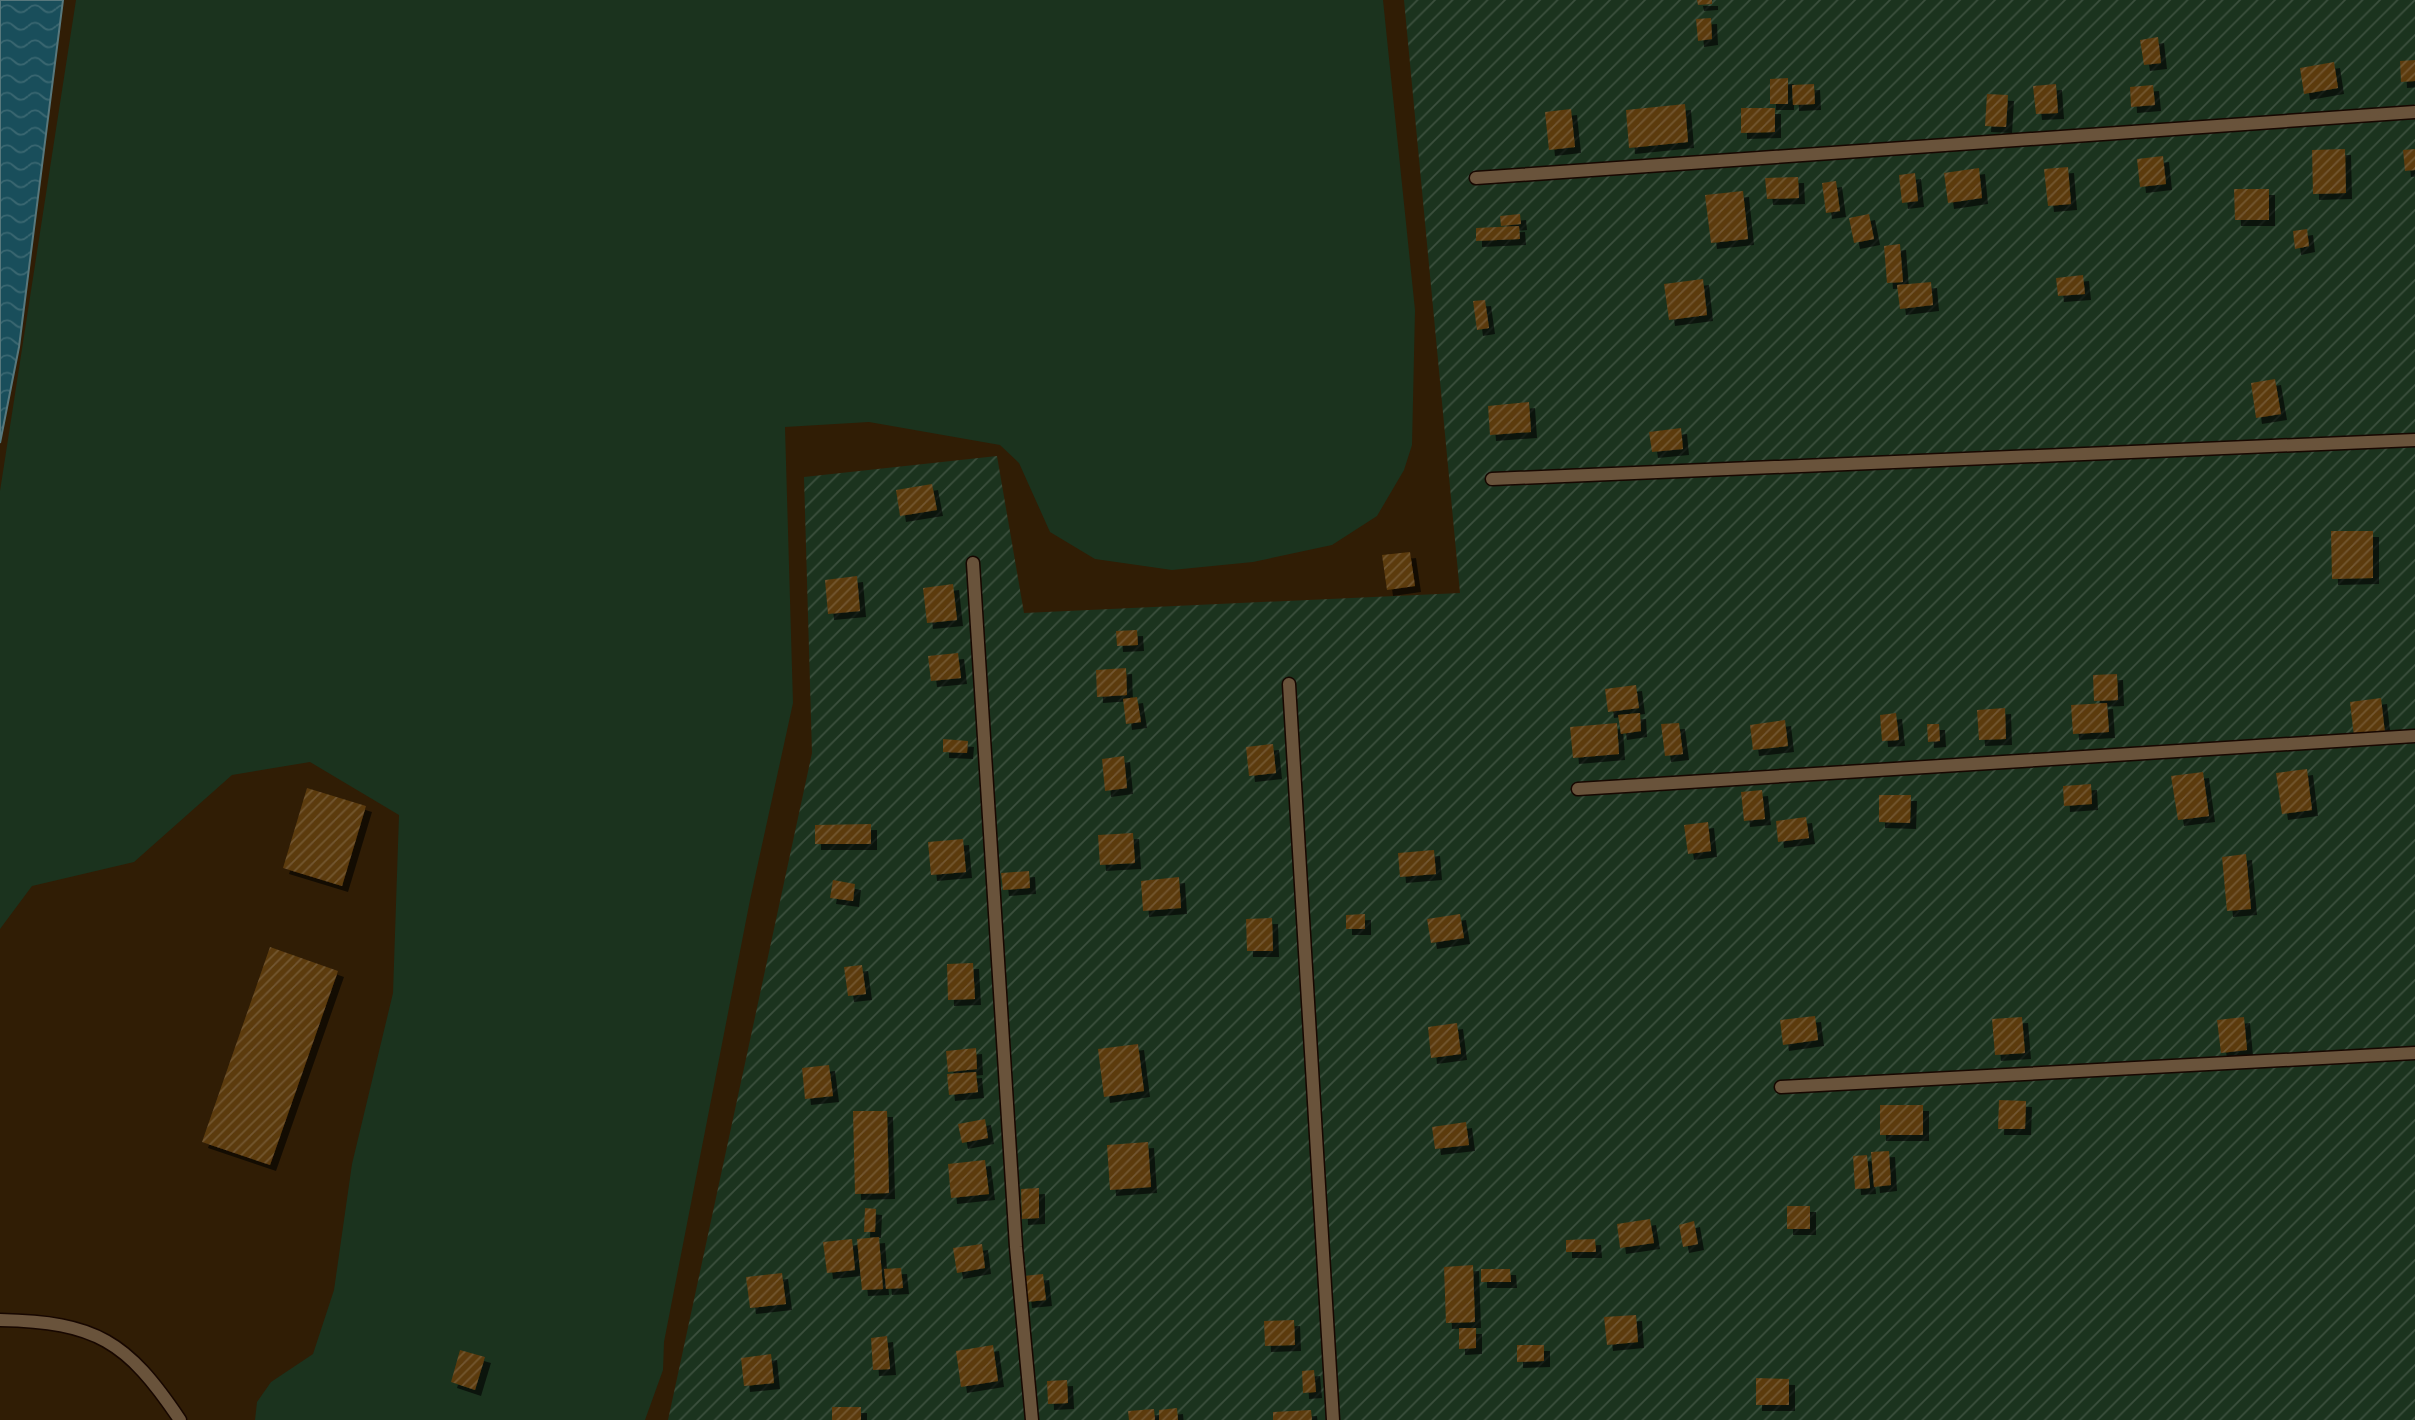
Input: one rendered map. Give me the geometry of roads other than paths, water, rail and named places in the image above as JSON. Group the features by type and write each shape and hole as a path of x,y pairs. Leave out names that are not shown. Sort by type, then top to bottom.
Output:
{"lane":[{"path":"1476,178 2415,112"},
{"path":"1492,479 2415,440"},
{"path":"974,564 1016,1247 1032,1420"},
{"path":"1289,684 1333,1420"},
{"path":"1578,789 2415,736"},
{"path":"1781,1087 2415,1053"},
{"path":"0,1320 47,1321 102,1336 151,1377 180,1420"}],"water":[{"path":"0,0 63,0 19,347 0,443"}]}
